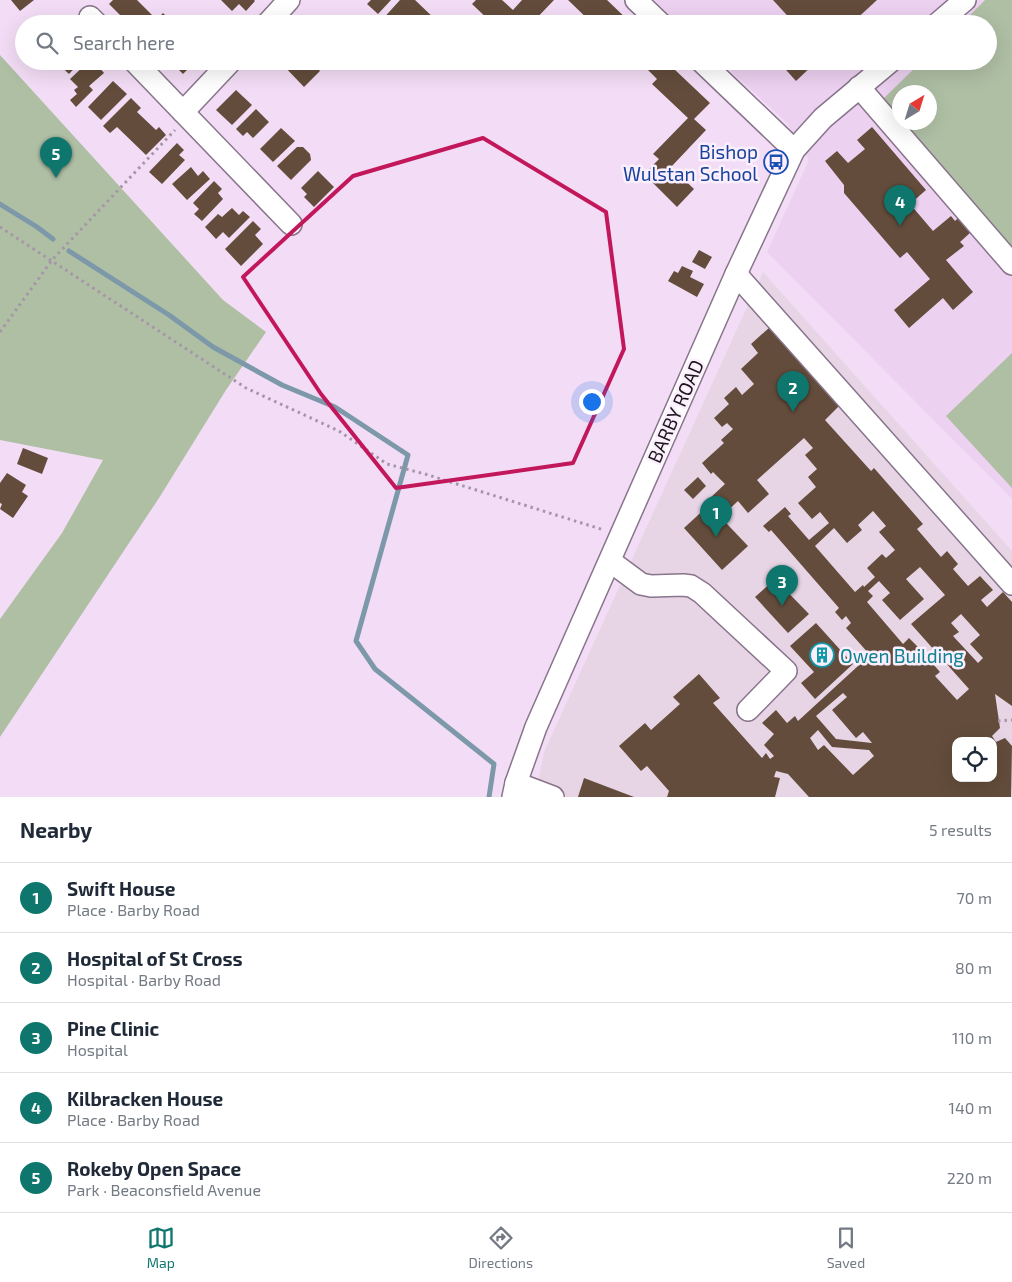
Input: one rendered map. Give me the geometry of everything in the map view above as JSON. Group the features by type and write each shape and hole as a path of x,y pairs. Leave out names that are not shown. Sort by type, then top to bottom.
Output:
{"street":[{"path":"275,15 289,0"},
{"path":"636,0 652,15"},
{"path":"948,15 965,0"},
{"path":"143,70 291,224"},
{"path":"185,114 223,70"},
{"path":"710,70 794,150"},
{"name":"BARBY ROAD","path":"514,790 536,728 610,561 620,534 736,274 794,150 823,118 880,70"},
{"path":"859,87 1012,264"},
{"path":"736,274 1012,584"},
{"path":"610,561 641,584 651,586 691,586 702,593 786,671 748,710"},
{"path":"514,790 553,797"}],"path":[{"path":"0,332 52,260 185,114"},
{"path":"0,227 246,388 339,431 387,464 620,534"},
{"path":"998,721 1012,720"}],"highlighted area":[{"path":"483,138 606,212 624,349 573,463 396,488 321,394 243,277 353,176"}],"shaded area":[{"path":"654,0 1012,0 1012,499 767,252 809,160 787,123 730,70 997,70 997,15 670,15"},
{"path":"763,272 1012,551 1012,797 535,797 544,752"}],"green space":[{"path":"985,0 1012,0 1012,250 906,130 937,130 937,85 897,85 913,70 997,70 997,15 970,15"},
{"path":"0,55 223,300 266,332 226,390 159,498 0,737 0,619 62,533 103,460 0,440"},
{"path":"892,90 892,114 881,101"},
{"path":"1012,353 1012,488 946,416"}],"building":[{"path":"11,0 34,0 20,11"},
{"path":"113,0 137,0 152,15 120,15 109,4"},
{"path":"221,0 255,1 246,11 239,4 232,11"},
{"path":"371,0 391,0 378,14 367,4"},
{"path":"400,0 415,0 431,15 386,15"},
{"path":"476,0 502,0 513,10 522,0 554,0 540,15 484,15 472,4"},
{"path":"568,0 607,0 623,15 584,15"},
{"path":"773,0 877,0 861,15 787,15"},
{"path":"65,70 73,70 69,74"},
{"path":"80,70 102,70 104,73 89,86 93,90 76,107 70,100 77,94 74,90 78,87 70,79"},
{"path":"179,70 187,70 183,74"},
{"path":"288,70 320,71 304,87"},
{"path":"648,70 675,70 710,103 694,119 706,130 671,167 694,189 677,207 644,174 659,159 653,154 688,118 652,84 657,79"},
{"path":"786,70 808,70 796,81"},
{"path":"113,81 127,94 101,120 88,107"},
{"path":"236,90 252,105 232,125 216,110"},
{"path":"131,98 141,108 137,112 156,130 159,127 166,135 146,155 117,127 110,133 103,126"},
{"path":"256,109 269,122 253,138 247,132 243,136 236,129"},
{"path":"872,127 926,190 910,204 933,231 951,216 955,221 958,218 971,232 960,242 964,246 946,260 973,292 953,310 943,298 909,328 894,310 930,279 907,252 900,258 844,193 844,185 825,161 837,151 848,163 865,149 857,140"},
{"path":"281,128 295,141 273,162 260,149"},
{"path":"177,143 184,150 179,155 185,160 162,184 149,172"},
{"path":"297,147 303,147 310,154 311,160 291,180 277,166"},
{"path":"191,167 198,176 203,171 210,179 187,200 172,184"},
{"path":"318,171 334,187 314,207 304,197 307,194 301,188"},
{"path":"214,181 222,189 218,193 223,199 202,221 194,214 199,209 193,203"},
{"path":"232,208 239,215 243,211 250,217 229,238 223,232 216,239 205,227 218,214 222,217"},
{"path":"253,221 261,229 255,235 263,244 241,266 225,249"},
{"path":"699,250 712,257 705,269 692,262"},
{"path":"682,266 693,271 690,277 704,284 697,297 668,281 674,271 678,273"},
{"path":"770,327 840,405 825,420 871,471 874,468 923,524 917,529 941,557 947,551 958,564 953,569 968,586 980,576 993,590 981,600 987,607 1003,592 1012,602 1012,706 995,694 1000,728 993,737 952,737 952,782 997,782 997,742 1005,738 1012,746 1011,797 809,797 788,774 776,771 774,777 780,778 775,797 667,797 669,791 647,766 641,771 619,746 645,723 651,730 680,704 673,697 699,674 720,698 713,703 762,758 766,753 770,759 774,756 764,745 774,734 762,723 776,710 787,723 795,716 798,721 870,655 846,628 851,623 846,616 842,620 835,612 839,608 771,530 769,532 763,526 785,507 791,514 788,516 809,540 829,523 820,512 812,519 798,503 816,487 808,477 817,469 805,455 813,448 804,438 757,480 769,494 748,513 738,501 723,515 709,499 725,484 713,472 711,474 702,463 724,443 721,440 733,429 727,423 722,427 714,418 729,404 724,398 736,387 742,395 754,384 741,369 758,353 751,344","holes":["873,511 886,526 879,532 895,550 886,558 882,554 867,568 875,577 855,592 815,546 834,528 847,543 862,530 858,525","920,567 945,595 911,624 969,689 957,700 935,676 940,672 921,650 909,638 903,644 867,602 873,596 868,591 879,581 890,593 882,600 900,620 924,599 906,579","961,614 980,635 970,644 983,658 978,663 953,636 959,632 951,623","843,693 847,697 832,710 856,738 863,732 872,743 836,739 816,716","818,730 832,747 869,750 874,756 853,775 824,745 818,750 810,738"]},
{"path":"23,448 48,458 42,474 17,464"},
{"path":"7,473 26,485 22,492 28,496 13,518 0,509 2,504 0,503 0,483"},
{"path":"698,477 706,486 693,499 684,490"},
{"path":"709,505 748,546 722,570 684,528"},
{"path":"775,579 809,614 788,633 755,597"},
{"name":"Owen Building","path":"816,623 853,664 815,699 801,683 814,672 790,646"},
{"path":"584,778 634,797 578,797"}],"waterway":[{"path":"0,204 53,239"},
{"path":"69,251 169,315 213,347 282,385 335,407 408,455 356,641 375,669 494,764 489,797"}],"place":[{"name":"Bishop Wulstan School","path":"776,162"},
{"name":"Rokeby Open Space","path":"56,178"},
{"name":"Kilbracken House","path":"900,226"},
{"name":"Hospital of St Cross","path":"793,412"},
{"name":"Swift House","path":"716,537"},
{"name":"Pine Clinic","path":"782,606"},
{"name":"Owen Building","path":"822,655"}]}
